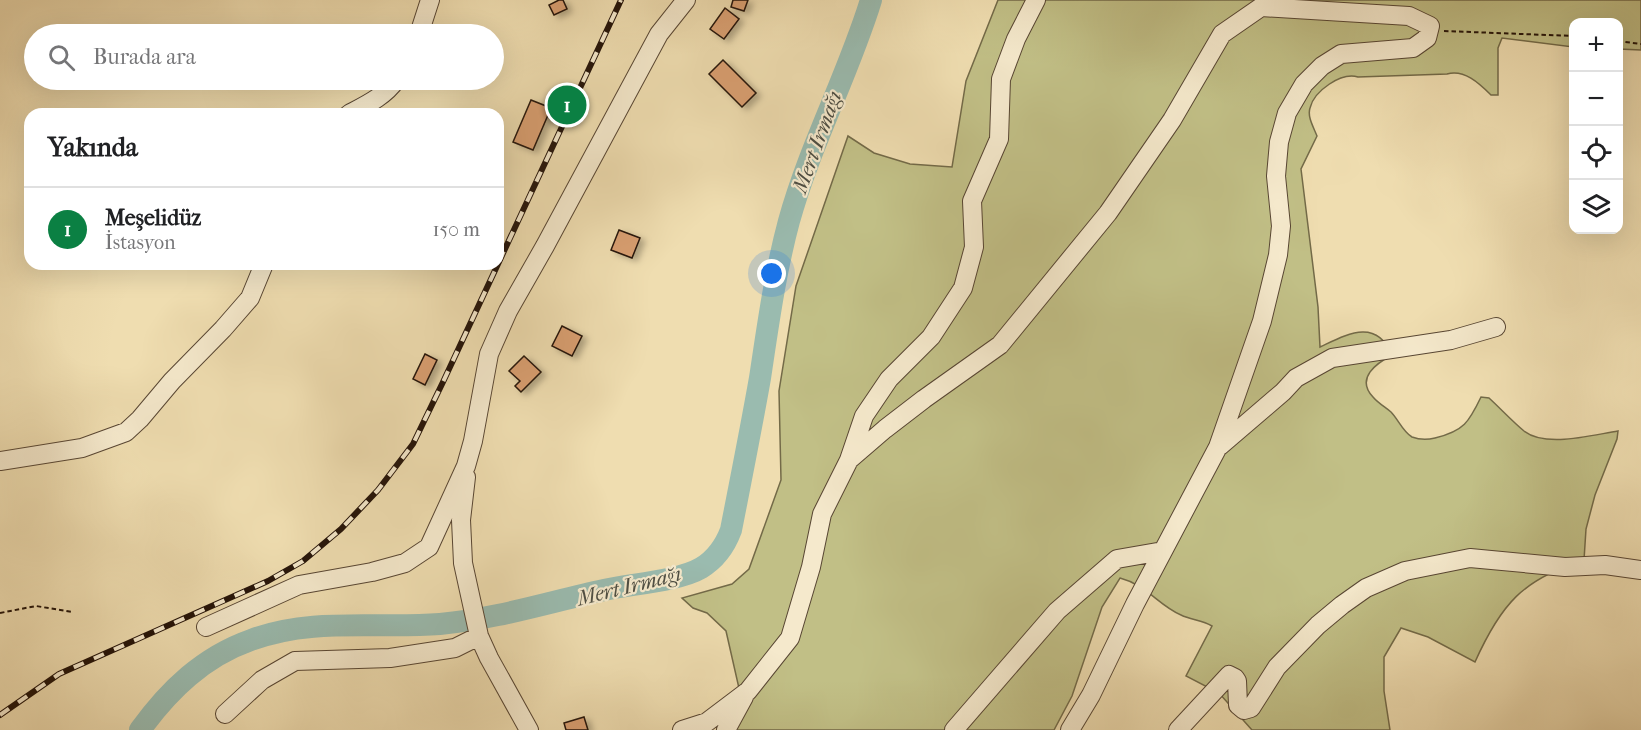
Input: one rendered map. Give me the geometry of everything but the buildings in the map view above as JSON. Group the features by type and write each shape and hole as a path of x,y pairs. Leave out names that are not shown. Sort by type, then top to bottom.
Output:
{"street":[{"path":"422,24 430,0"},
{"path":"206,627 299,585 372,572 405,563 429,547 466,466 473,441 489,354 508,311 659,34 686,0"},
{"path":"726,730 748,691 789,638 811,567 822,514 849,460 864,416 889,379 932,337 963,288 974,247 972,201 999,139 1001,79 1016,39 1036,0"},
{"path":"849,460 924,399 1000,345 1108,213 1172,120 1222,34 1261,7 1409,16 1430,26 1427,38 1413,48 1341,54 1322,66 1304,84 1287,114 1279,142 1276,176 1281,226 1278,255 1262,321 1218,447 1091,695 1070,730"},
{"path":"361,108 387,90"},
{"path":"0,461 82,448 126,432 250,298 262,270"},
{"path":"1218,447 1283,392 1296,378 1332,358 1451,340 1496,327"},
{"path":"466,466 467,483 461,520 463,563 479,636 529,730"},
{"path":"954,730 1057,612 1117,559 1163,551"},
{"path":"1178,730 1229,675 1237,681 1238,705 1244,710 1251,708 1277,667 1318,625 1366,588 1405,571 1470,558 1565,567 1605,565 1641,570"},
{"path":"225,714 262,680 295,661 390,658 455,648 479,636"},
{"path":"682,730 707,723 748,691"}],"path":[{"path":"1430,26 1443,31 1569,36"},
{"path":"1623,42 1641,44"},
{"path":"0,613 36,606 72,612"}],"shaded area":[{"path":"998,0 1641,0 1641,50 1623,49 1623,18 1569,18 1569,46 1502,38 1498,48 1498,95 1491,95 1476,82 1459,73 1351,76 1336,80 1322,89 1310,108 1310,119 1317,136 1301,169 1318,307 1320,347 1360,332 1378,336 1392,355 1370,372 1366,384 1368,390 1412,437 1432,439 1459,429 1469,419 1481,397 1489,398 1524,431 1544,439 1570,439 1618,431 1595,495 1586,529 1584,560 1545,576 1516,596 1494,624 1475,662 1428,637 1401,628 1384,657 1384,691 1390,730 1252,730 1219,693 1186,676 1212,626 1173,611 1138,585 1120,578 1102,607 1072,696 1054,730 718,730 741,697 726,631 707,613 693,608 682,598 732,584 749,569 781,480 779,391 796,286 848,136 874,153 910,164 952,167 966,81"}],"waterway":[{"name":"Mert Irmağı","path":"140,730 175,688 202,665 234,647 274,633 321,626 461,622 604,590 680,576 701,568 716,556 731,530 776,280 789,221 807,165 871,0"}],"railway":[{"path":"504,251 621,0"},
{"path":"0,715 59,674 268,581 303,561 341,529 378,490 413,444 495,270"}],"place":[{"name":"Meşelidüz","path":"567,105"}]}
